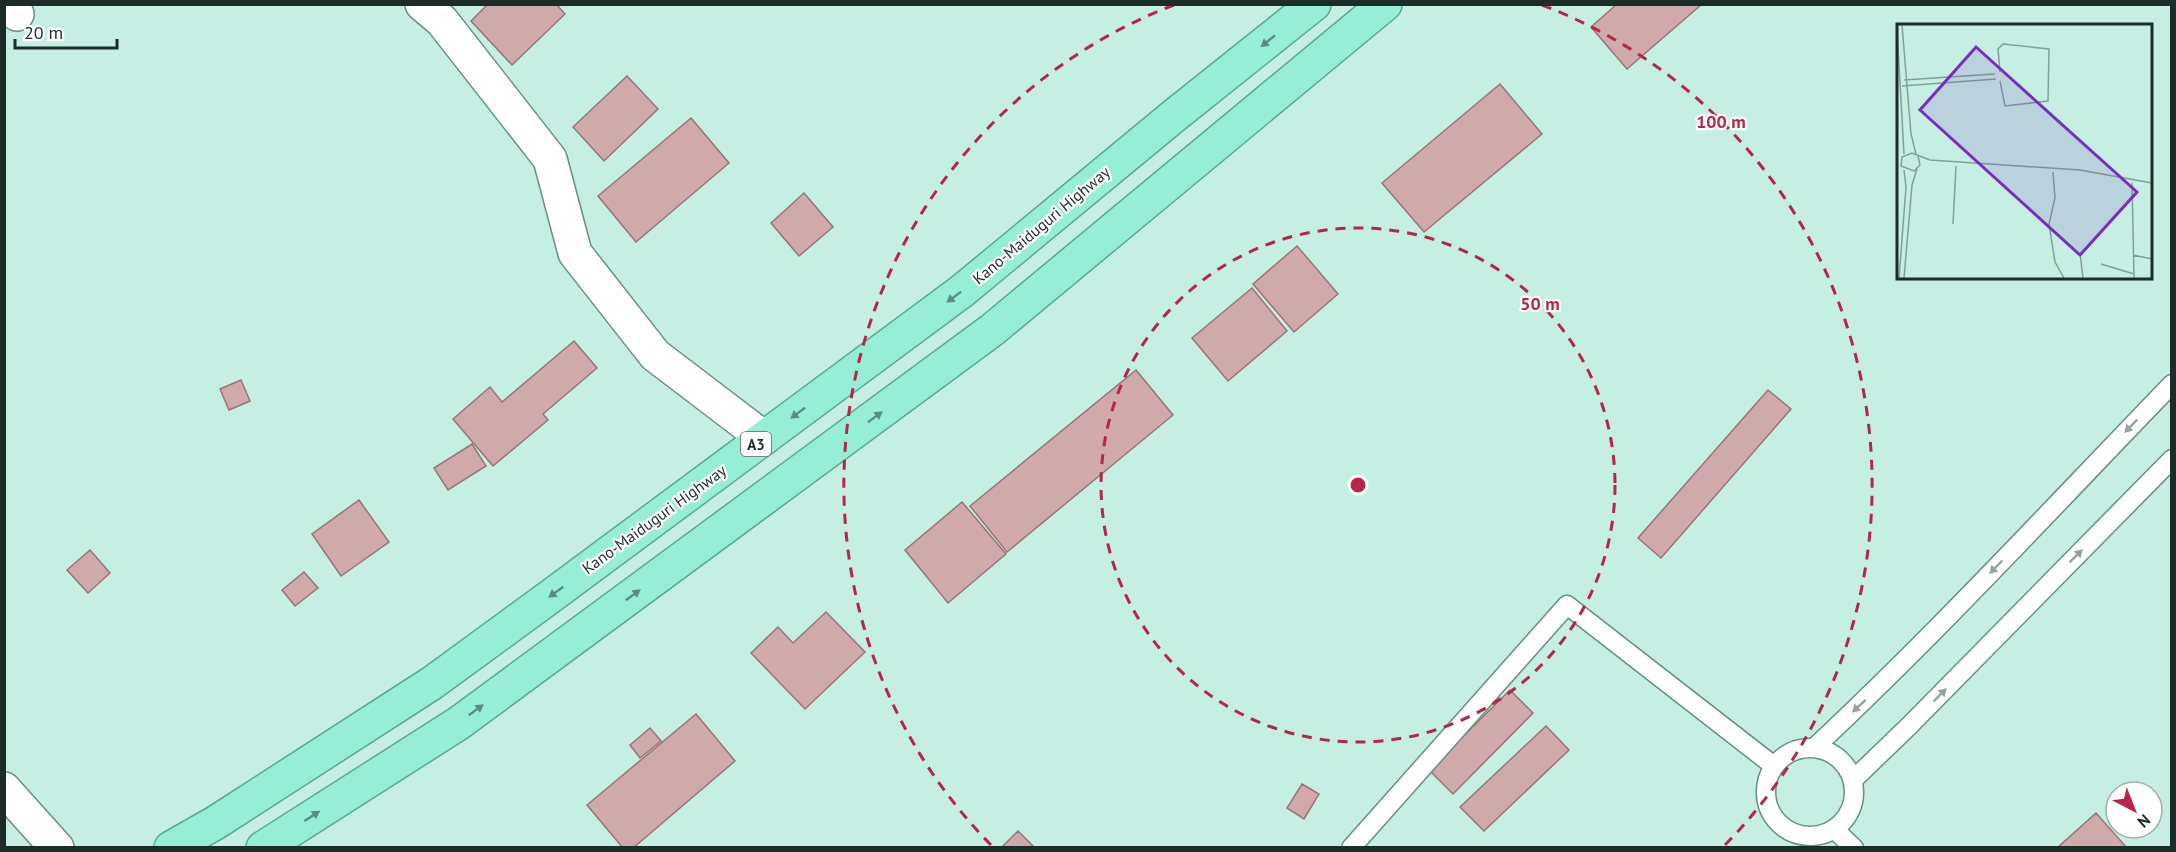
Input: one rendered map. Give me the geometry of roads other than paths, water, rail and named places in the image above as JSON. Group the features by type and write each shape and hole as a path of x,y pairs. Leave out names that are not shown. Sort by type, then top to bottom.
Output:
{"highway":[{"name":"Kano-Maiduguri Highway","path":"171,848 215,823 432,683 764,438 962,291 1175,115 1314,4"},
{"path":"262,848 459,723 992,330 1385,4"}],"street":[{"path":"422,4 442,21 550,159 575,254 656,355 764,438"},
{"path":"4,789 57,848"}],"lane":[{"path":"1815,747 1955,610 2172,384"},
{"path":"1853,780 2172,459"},
{"path":"1351,848 1567,605 1774,766"},
{"path":"1815,747 1832,752 1846,764 1853,780 1855,794 1852,807 1845,820 1834,829 1820,835 1805,836 1790,831 1778,823 1769,810 1766,795 1767,780 1774,766 1785,755 1799,748 1815,747"},
{"path":"1834,829 1854,848"}]}
